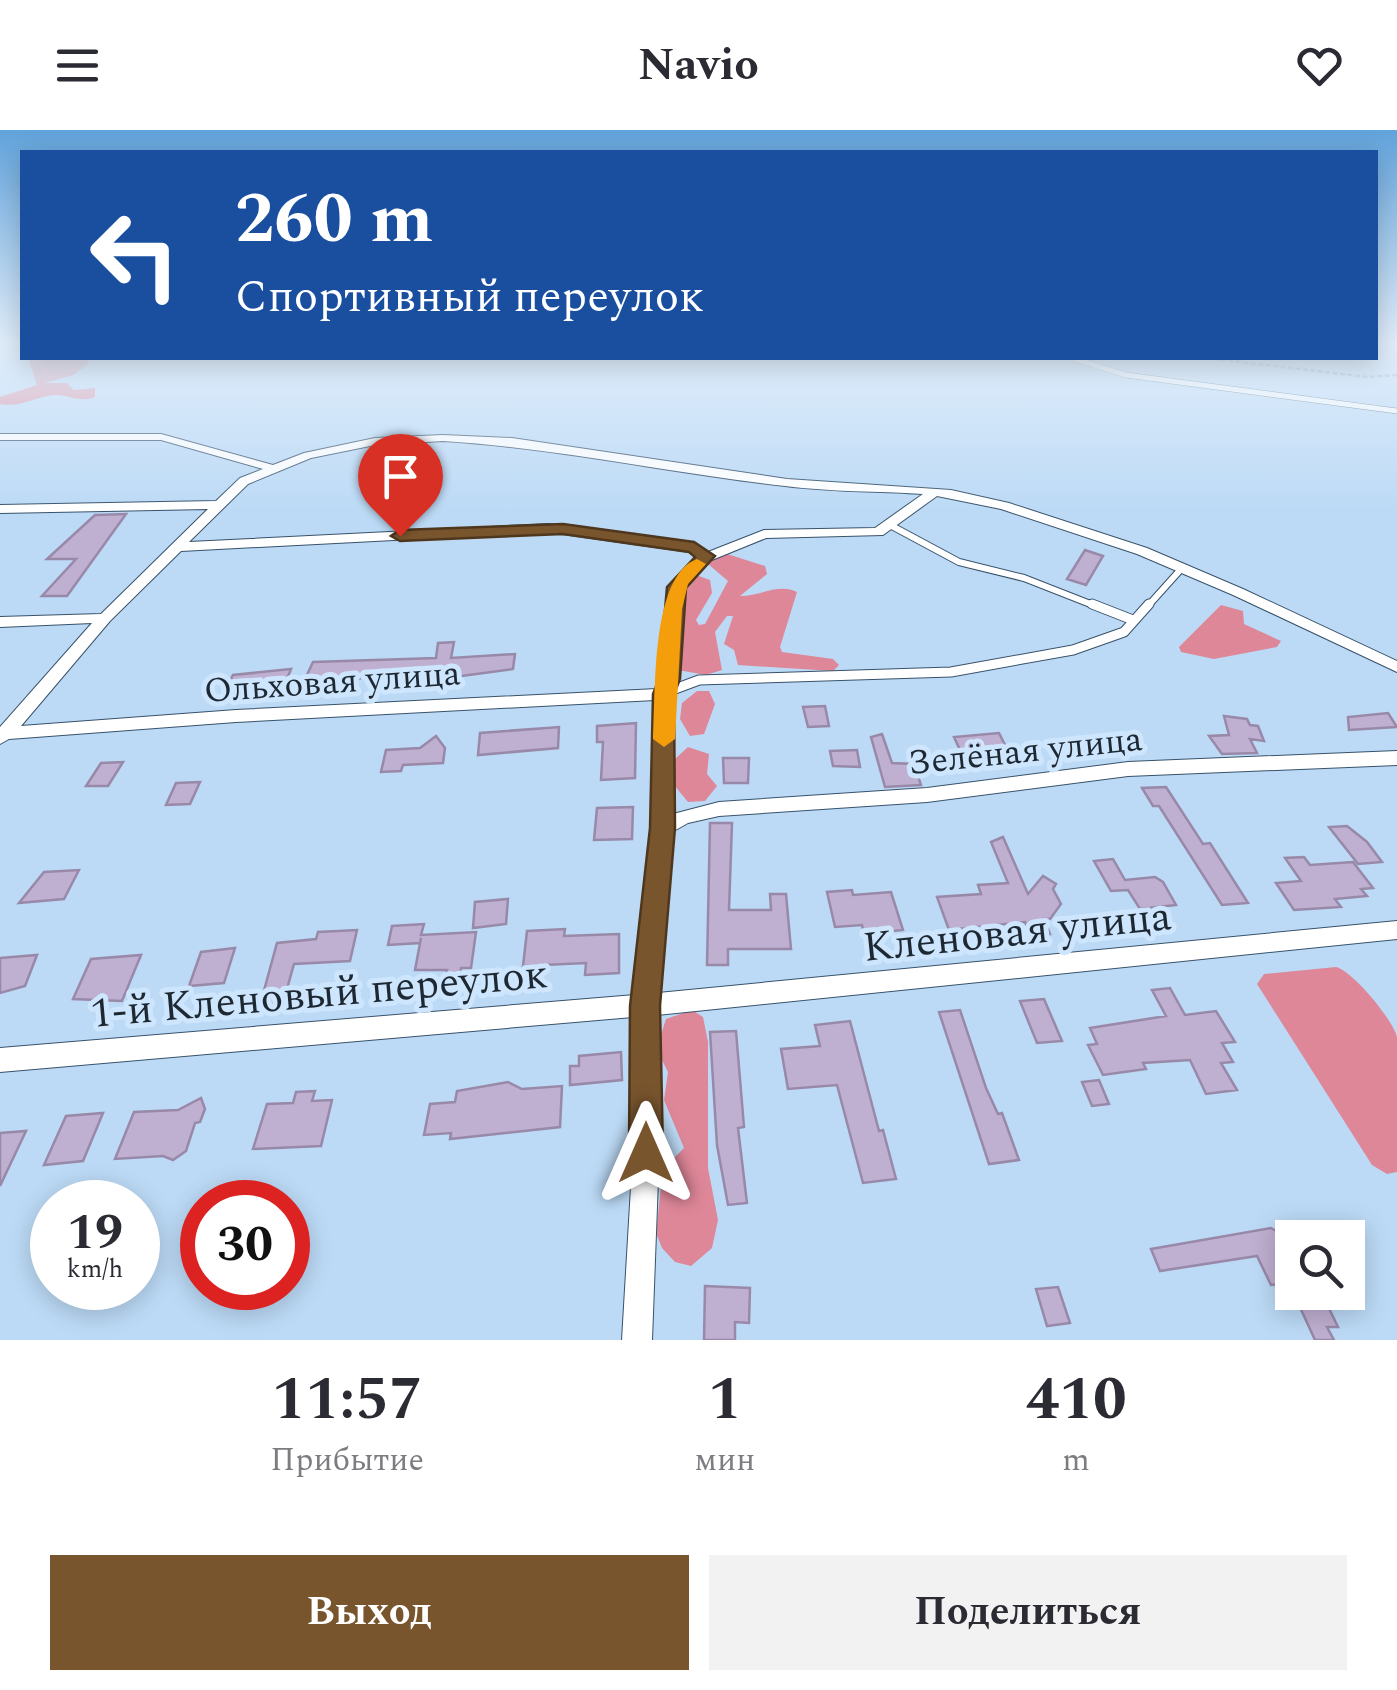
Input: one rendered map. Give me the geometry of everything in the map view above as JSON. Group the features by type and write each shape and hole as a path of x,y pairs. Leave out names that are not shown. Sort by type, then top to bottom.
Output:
{"street":[{"path":"2,736 105,618 244,481 270,468 375,438 439,434 788,483 937,491 1002,506 1182,568 1397,668"},
{"path":"0,436 161,437 270,468"},
{"path":"638,1340 646,1153 645,1006 663,828 664,694 670,679 677,587 706,556 764,534 853,535 890,525 937,491"},
{"path":"0,509 216,505"},
{"path":"176,547 548,528 694,548 706,556"},
{"path":"0,622 105,618"},
{"name":"Ольховая улица","path":"2,736 236,716 664,694"},
{"name":"Зелёная улица","path":"663,828 683,817 719,809 927,795 1128,769 1367,763 1397,758"},
{"name":"Кленовая улица","path":"645,1006 1397,930"},
{"name":"1-й Кленовый переулок","path":"0,1060 645,1006"}],"lane":[{"path":"1298,397 1397,411"},
{"path":"890,525 960,562 1024,578 1133,620"},
{"path":"664,694 700,680 822,679 976,668 1114,639 1182,568"}],"shaded area":[{"path":"0,397 39,397 15,404 0,404"},
{"path":"724,553 765,566 767,574 740,596 776,589 797,592 780,647 782,652 833,659 839,665 833,671 738,665 734,650 724,644 733,616 727,616 715,632 722,670 706,675 678,670 682,599 687,579 693,574 710,580 712,593 696,620 699,625 705,624 728,581 708,564"},
{"path":"1221,605 1243,611 1244,624 1281,641 1277,647 1214,659 1181,652 1179,647"},
{"path":"697,691 709,691 715,704 704,734 690,736 680,719 682,703"},
{"path":"688,747 709,754 707,774 717,786 705,801 688,802 674,785 675,759"},
{"path":"1336,967 1371,997 1397,1037 1397,1172 1387,1174 1372,1165 1257,984 1264,974"},
{"path":"692,1010 703,1017 708,1042 708,1168 718,1220 712,1248 691,1266 675,1262 662,1248 656,1233 663,1169 684,1148 664,1100 668,1072 661,1058 660,1038 666,1019"}],"building":[{"path":"126,514 67,596 42,596 76,559 47,559 95,515"},
{"path":"1085,550 1103,556 1086,585 1067,579"},
{"path":"454,642 451,658 515,654 513,669 382,683 384,676 312,683 306,677 313,662 436,658 438,643"},
{"path":"291,669 283,689 224,692 233,675"},
{"path":"825,706 829,726 808,727 803,707"},
{"path":"1388,713 1397,727 1349,730 1348,717"},
{"path":"1224,716 1247,719 1250,725 1258,726 1264,741 1250,739 1257,753 1222,754 1209,736 1229,735"},
{"path":"636,723 635,778 601,780 603,742 597,742 597,726"},
{"path":"559,727 558,748 478,755 480,733"},
{"path":"999,733 1010,755 966,763 954,737"},
{"path":"882,734 892,763 914,764 921,785 885,787 871,737"},
{"path":"436,736 445,748 443,763 403,765 401,771 381,772 386,750 420,748"},
{"path":"857,750 860,767 833,766 830,751"},
{"path":"723,758 749,758 748,783 724,783"},
{"path":"123,762 108,786 86,786 101,763"},
{"path":"200,782 190,804 166,805 176,783"},
{"path":"1166,787 1203,844 1210,843 1248,903 1222,905 1159,806 1153,806 1142,788"},
{"path":"633,807 632,839 594,840 597,808"},
{"path":"710,823 732,823 729,910 771,910 770,894 786,894 791,949 728,949 728,965 707,965"},
{"path":"1347,826 1367,842 1382,862 1358,864 1329,827"},
{"path":"1003,837 1028,894 1043,876 1056,884 1053,889 1061,904 1050,919 1044,919 1050,934 1030,935 1025,922 949,930 937,897 981,894 978,885 1008,883 991,842"},
{"path":"1304,857 1310,865 1353,862 1373,888 1361,889 1367,896 1335,899 1341,907 1294,910 1276,883 1301,881 1285,858"},
{"path":"1113,859 1125,880 1155,877 1163,882 1176,905 1140,909 1128,890 1111,891 1094,861"},
{"path":"79,870 64,899 19,903 44,872"},
{"path":"852,890 853,895 891,892 903,930 864,934 862,925 835,927 827,892"},
{"path":"508,899 506,924 473,928 475,902"},
{"path":"424,924 421,935 476,932 471,968 461,968 460,978 445,979 447,970 415,970 421,938 420,943 388,945 392,926"},
{"path":"565,929 564,936 619,934 619,973 585,975 586,963 523,966 527,931"},
{"path":"357,930 350,961 294,964 283,1003 260,1005 277,943 316,939 318,932"},
{"path":"235,948 224,983 189,986 201,952"},
{"path":"37,955 25,986 0,993 0,958"},
{"path":"141,955 122,1001 73,999 91,959"},
{"path":"1170,988 1185,1015 1216,1011 1235,1042 1222,1043 1233,1062 1221,1063 1237,1090 1206,1094 1190,1060 1143,1063 1146,1069 1103,1075 1088,1045 1097,1044 1090,1028 1166,1016 1152,990"},
{"path":"1044,999 1062,1041 1037,1043 1020,1001"},
{"path":"960,1010 986,1088 998,1114 1002,1113 1019,1160 989,1164 939,1012"},
{"path":"850,1021 896,1179 863,1183 837,1085 788,1089 781,1049 820,1046 815,1025"},
{"path":"736,1031 744,1127 738,1128 747,1203 728,1205 717,1145 710,1032"},
{"path":"621,1052 622,1080 570,1085 570,1066 579,1066 579,1056"},
{"path":"1099,1080 1109,1104 1092,1106 1082,1082"},
{"path":"508,1082 522,1089 562,1086 560,1127 450,1139 451,1133 424,1135 430,1104 455,1102 457,1091"},
{"path":"315,1091 312,1101 332,1100 321,1146 253,1149 267,1104 293,1103 296,1092"},
{"path":"201,1098 205,1109 200,1122 195,1123 186,1151 173,1160 163,1156 115,1159 134,1112 178,1110"},
{"path":"103,1113 83,1161 44,1165 66,1116"},
{"path":"26,1131 0,1186 0,1133"},
{"path":"1271,1228 1275,1230 1275,1285 1271,1285 1257,1256 1160,1271 1151,1249"},
{"path":"705,1286 750,1288 749,1323 735,1322 735,1340 704,1340"},
{"path":"1058,1287 1070,1323 1047,1326 1036,1289"},
{"path":"1301,1310 1330,1310 1338,1327 1327,1327 1334,1340 1315,1340"}],"slow traffic":[{"path":"664,739 672,609 679,583 697,564"}],"route":[{"path":"400,536 563,529 694,548 706,556 683,577 672,609 670,679 664,694 663,828 645,1006 646,1153"}]}
